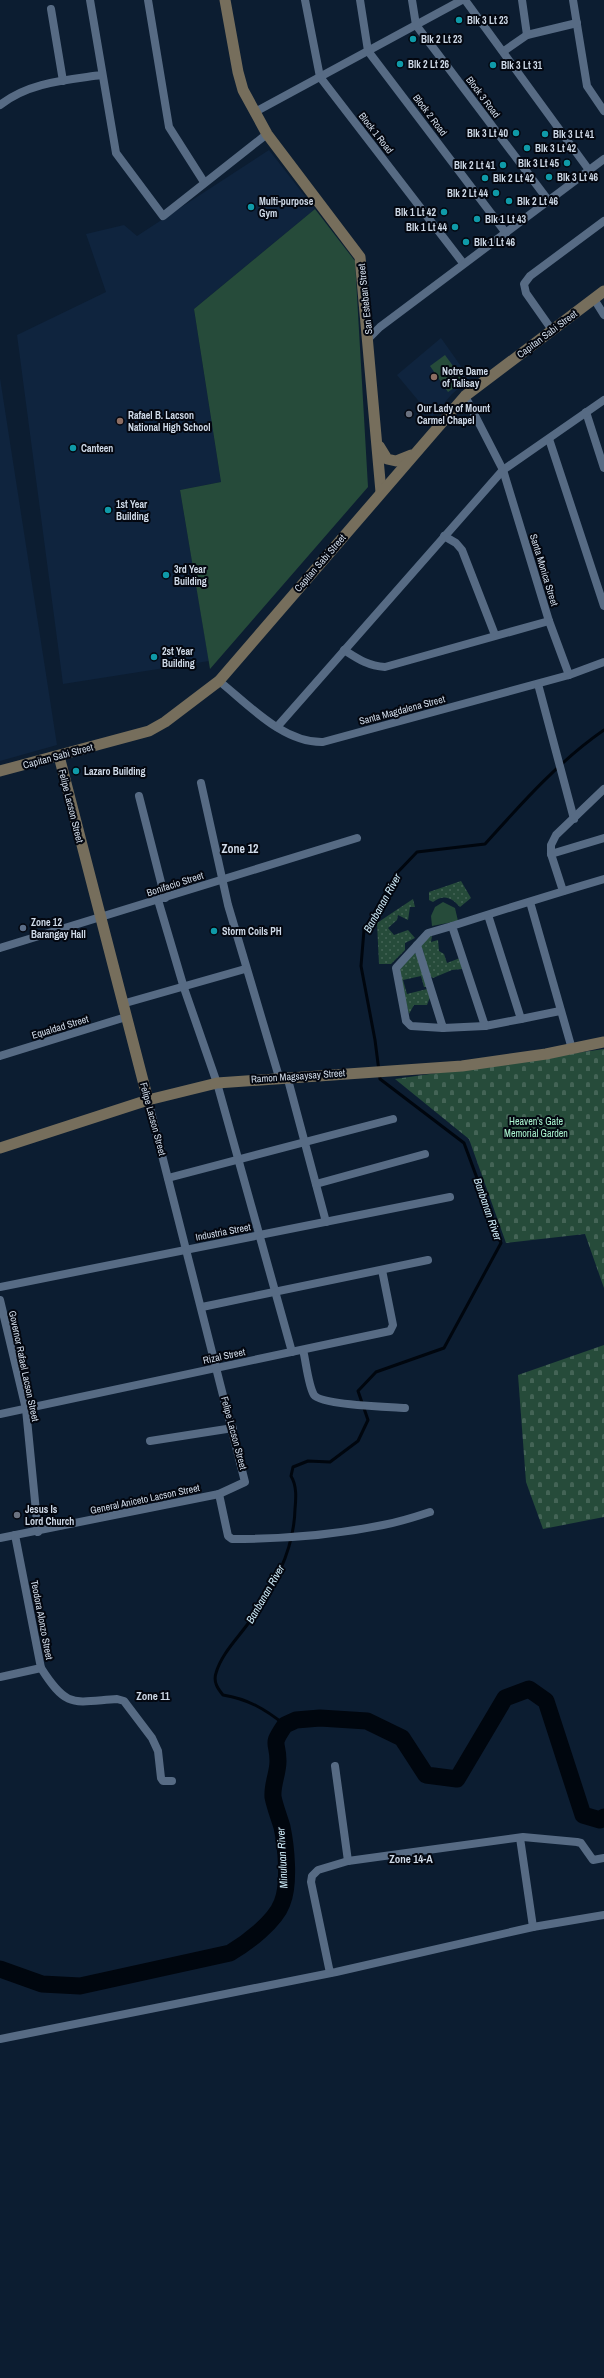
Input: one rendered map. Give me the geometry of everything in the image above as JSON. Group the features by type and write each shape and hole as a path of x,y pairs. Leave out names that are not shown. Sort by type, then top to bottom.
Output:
{"street":[{"path":"90,0 116,153 163,216 204,182 267,134"},
{"path":"148,0 169,127 204,182"},
{"name":"San Esteban Street","path":"226,0 240,80 255,112 267,134 360,257 369,338 381,492"},
{"name":"Block 1 Road","path":"305,0 320,77 464,263"},
{"name":"Block 2 Road","path":"360,0 368,51 506,232"},
{"name":"Block 3 Road","path":"412,0 416,25 548,200"},
{"path":"255,112 462,0"},
{"path":"465,0 504,51 589,170"},
{"path":"522,0 527,35"},
{"path":"573,0 587,86 604,111"},
{"path":"51,9 63,81"},
{"path":"504,51 527,35 577,23"},
{"path":"0,105 25,91 63,81 102,75"},
{"path":"369,338 380,327 464,263 604,159"},
{"path":"552,330 526,293 524,284 530,276 604,221"},
{"name":"Capitan Sabi Street","path":"0,771 149,731 165,722 219,681 465,396 604,291"},
{"path":"594,299 604,315"},
{"name":"Santa Monica Street","path":"465,396 502,470 549,621 568,675"},
{"path":"277,726 502,470 604,400"},
{"path":"586,412 604,468"},
{"path":"549,439 604,606"},
{"path":"377,440 380,450 387,459 396,461 407,458 416,451"},
{"path":"444,536 456,543 462,550 495,635"},
{"path":"344,650 365,663 373,666 385,667 549,621"},
{"name":"Santa Magdalena Street","path":"219,681 277,726 299,739 310,742 323,742 538,684 604,662"},
{"path":"538,684 574,819"},
{"name":"Felipe Lacson Street","path":"59,756 122,1004 202,1307 233,1428 245,1482"},
{"path":"201,782 222,880 245,969 304,1142 326,1222"},
{"path":"563,891 551,854 552,840 604,789"},
{"path":"140,796 161,899 184,988 217,1083 292,1352"},
{"path":"591,803 604,799"},
{"name":"Bonifacio Street","path":"0,948 356,838"},
{"path":"551,854 604,838"},
{"path":"560,1011 484,1026 443,1028 411,1026 406,1021 396,968 428,933 563,891 604,880"},
{"path":"530,902 572,1049"},
{"path":"488,915 521,1019"},
{"path":"452,926 484,1026"},
{"path":"417,945 443,1028"},
{"path":"122,1004 184,988 245,969"},
{"name":"Equaldad Street","path":"0,1056 126,1017"},
{"name":"Ramon Magsaysay Street","path":"0,1148 148,1100 217,1083 283,1077 462,1066 572,1049 604,1042"},
{"path":"168,1178 393,1119"},
{"path":"316,1184 425,1154"},
{"name":"Industria Street","path":"0,1287 450,1197"},
{"path":"202,1307 276,1293 428,1260"},
{"name":"Rizal Street","path":"0,1414 385,1332 393,1328 382,1270"},
{"name":"Governor Rafael Lacson Street","path":"0,1300 26,1409 38,1532"},
{"path":"303,1350 315,1396 334,1402 406,1408"},
{"path":"150,1441 233,1428"},
{"name":"General Aniceto Lacson Street","path":"0,1538 38,1532 219,1494 245,1482"},
{"path":"219,1494 230,1538 296,1537 384,1525 430,1512"},
{"name":"Teodora Alonzo Street","path":"0,1677 41,1668 15,1535"},
{"path":"41,1668 56,1691 72,1702 118,1699 124,1701 152,1738 158,1751 161,1778 163,1781 172,1781"},
{"path":"335,1766 348,1860"},
{"path":"520,1838 533,1927"},
{"path":"330,1973 311,1882 312,1876 318,1870 348,1860 520,1838 577,1842 586,1849 590,1858 593,1860 604,1858"},
{"path":"0,2039 330,1973 533,1927 604,1915"}],"shaded area":[{"name":"Rafael B. Lacson National High School","path":"269,150 315,209 194,309 221,482 180,490 209,661 63,684 17,335 106,292 86,234 124,225 137,236"},
{"name":"Notre Dame of Talisay","path":"441,338 470,379 452,394 432,417 397,375"},
{"path":"0,378 57,745 0,761"}],"green space":[{"path":"315,209 355,261 368,487 210,669 180,490 221,482 194,309"},
{"path":"445,355 464,381 448,392 430,366"},
{"path":"461,881 471,898 460,907 454,901 444,897 433,902 429,900 429,892"},
{"path":"413,899 415,907 410,907 408,920 398,915 397,920 388,928 394,935 408,930 415,938 405,943 405,950 391,964 379,964 377,923"},
{"path":"443,902 455,908 458,921 432,926 431,916 435,907"},
{"path":"432,936 431,942 438,940 439,951 444,954 447,963 460,958 462,969 452,970 433,978 428,975 423,950 419,946 427,937"},
{"path":"417,953 428,987 424,987 421,976 403,980 407,994 427,989 430,997 427,1005 414,1005 409,1014 397,968 412,954"},
{"name":"Heaven's Gate Memorial Garden","path":"604,1049 604,1288 585,1234 506,1243 469,1139 395,1079"},
{"path":"604,1345 604,1517 543,1529 526,1482 518,1375"}],"waterway":[{"name":"Banbanan River","path":"285,1725 270,1714 248,1702 223,1695 218,1688 215,1676 221,1660 265,1599 286,1556 294,1525 296,1496 291,1476 293,1467 308,1461 330,1462 358,1441 368,1420 358,1391 376,1372 444,1348 501,1243 464,1143 380,1079 375,1040 361,966 364,930 396,874 417,852 485,844 556,769 571,755 604,730"},
{"name":"Minuluan River","path":"0,1969 42,1984 80,1986 230,1953 260,1931 267,1925 278,1910 282,1903 286,1886 287,1876 285,1844 282,1827 273,1797 273,1788 278,1761 276,1741 285,1725 296,1720 320,1718 367,1721 402,1738 426,1775 457,1779 505,1698 529,1689 546,1701 583,1815 600,1820 604,1817"}],"place":[{"name":"Blk 3 Lt 23","path":"459,20"},
{"name":"Blk 2 Lt 23","path":"413,39"},
{"name":"Blk 2 Lt 26","path":"400,64"},
{"name":"Blk 3 Lt 31","path":"493,65"},
{"name":"Blk 3 Lt 40","path":"516,133"},
{"name":"Blk 3 Lt 41","path":"545,134"},
{"name":"Blk 3 Lt 42","path":"527,148"},
{"name":"Blk 3 Lt 45","path":"567,163"},
{"name":"Blk 2 Lt 41","path":"503,165"},
{"name":"Blk 3 Lt 46","path":"549,177"},
{"name":"Blk 2 Lt 42","path":"485,178"},
{"name":"Blk 2 Lt 44","path":"496,193"},
{"name":"Blk 2 Lt 46","path":"509,201"},
{"name":"Multi-purpose Gym","path":"251,207"},
{"name":"Blk 1 Lt 42","path":"444,212"},
{"name":"Blk 1 Lt 43","path":"477,219"},
{"name":"Blk 1 Lt 44","path":"455,227"},
{"name":"Blk 1 Lt 46","path":"466,242"},
{"name":"Notre Dame of Talisay","path":"434,377"},
{"name":"Our Lady of Mount Carmel Chapel","path":"409,414"},
{"name":"Rafael B. Lacson National High School","path":"120,421"},
{"name":"Canteen","path":"73,448"},
{"name":"1st Year Building","path":"108,510"},
{"name":"3rd Year Building","path":"166,575"},
{"name":"2st Year Building","path":"154,657"},
{"name":"Lazaro Building","path":"76,771"},
{"name":"Zone 12 Barangay Hall","path":"23,928"},
{"name":"Storm Coils PH","path":"214,931"},
{"name":"Jesus Is Lord Church","path":"17,1515"}],"district":[{"name":"Zone 12","path":"240,849"},
{"name":"Zone 11","path":"153,1696"},
{"name":"Zone 14-A","path":"411,1859"}]}
